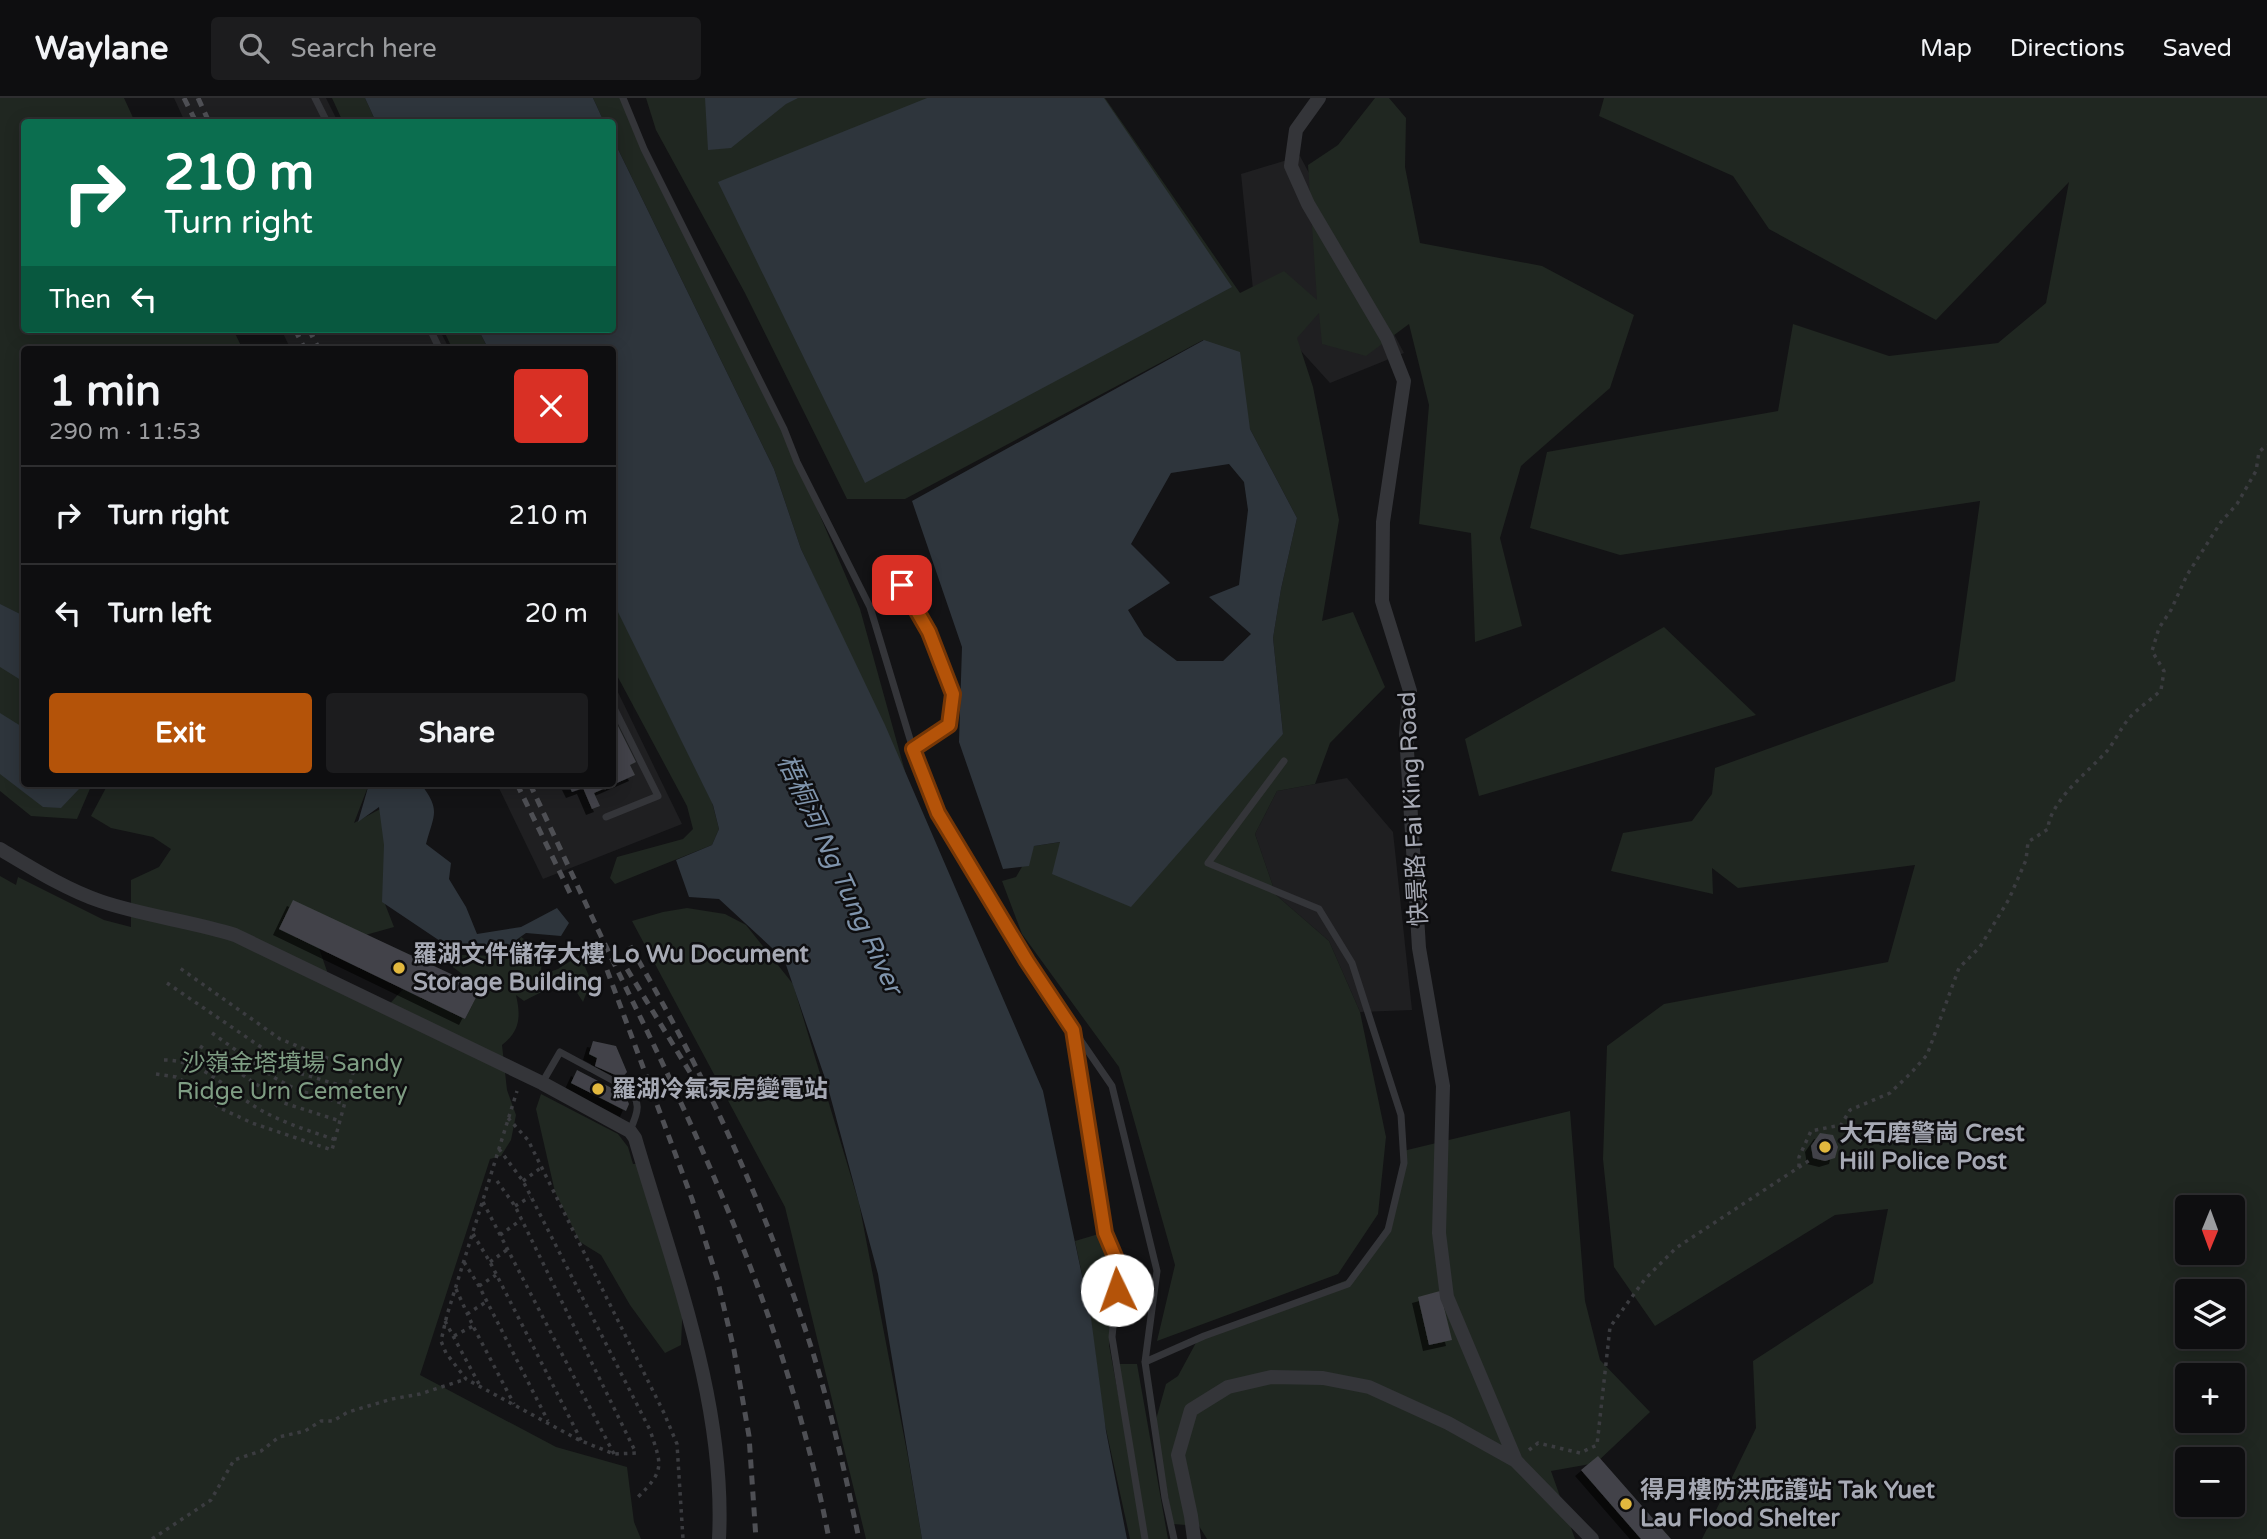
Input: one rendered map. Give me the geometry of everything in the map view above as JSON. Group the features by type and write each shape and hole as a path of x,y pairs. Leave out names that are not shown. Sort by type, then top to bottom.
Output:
{"street":[{"name":"快景路 Fai King Road","path":"1319,98 1296,130 1291,166 1308,204 1387,338 1404,381 1383,522 1382,601 1410,691 1406,734 1419,948 1443,1086 1439,1233 1447,1297 1516,1461"},
{"path":"0,849 73,889 103,902 201,924 236,935 542,1083 630,1131 635,1138 704,1374 721,1503 719,1539"},
{"path":"1194,1539 1178,1455 1191,1410 1228,1387 1271,1377 1323,1378 1369,1387 1448,1423 1516,1461 1592,1539"}],"lane":[{"path":"315,98 326,119"},
{"path":"623,98 643,149 870,607 913,749 938,813 1027,961 1112,1086 1157,1271 1145,1362 1174,1539"},
{"path":"888,562 929,632 953,694 949,725 913,749"},
{"path":"606,817 658,796 616,712"},
{"path":"1145,1362 1204,1336 1348,1284 1388,1230 1404,1164 1401,1115 1352,963 1319,909 1208,863 1284,761"},
{"path":"1073,1030 1105,1233 1119,1266 1112,1337 1145,1539"},
{"path":"542,1083 560,1052 625,1087 632,1094 638,1114 630,1131"}],"path":[{"path":"1799,1167 1803,1147 1811,1131 1841,1125 1850,1110 1890,1093 1927,1055 1959,968 1980,947 2009,899 2026,860 2028,842 2048,829 2049,819 2065,796 2107,751 2131,716 2161,690 2164,670 2152,651 2159,628 2196,559 2221,522 2237,505 2256,471 2259,452 2267,445"},
{"path":"156,1074 176,1077 194,1087 220,1108 252,1123 332,1150 354,1069 280,1039 177,966"},
{"path":"167,984 299,1073 349,1088"},
{"path":"212,1033 275,1078 297,1090 345,1104"},
{"path":"200,1046 284,1103 340,1121"},
{"path":"164,1060 178,1060 200,1068 257,1109 281,1121 335,1140"},
{"path":"496,1181 515,1206 636,1454 614,1454 582,1441 466,1378 446,1353 441,1341 517,1091"},
{"path":"508,1118 528,1140 542,1167 677,1444 683,1539"},
{"path":"499,1149 523,1181 650,1430 658,1454 659,1471 653,1482 638,1497"},
{"path":"1516,1461 1538,1443 1580,1453 1597,1445 1610,1327 1645,1279 1676,1248 1810,1160"},
{"path":"523,1181 542,1167"},
{"path":"515,1206 530,1197"},
{"path":"483,1202 614,1454"},
{"path":"500,1235 522,1220"},
{"path":"473,1234 582,1441"},
{"path":"490,1262 508,1249"},
{"path":"464,1262 549,1423"},
{"path":"479,1286 496,1275"},
{"path":"456,1287 467,1314 514,1404"},
{"path":"467,1314 486,1302"},
{"path":"445,1321 480,1385"},
{"path":"454,1336 473,1326"},
{"path":"152,1539 211,1500 234,1460 261,1451 279,1437 305,1431 321,1421 333,1421 348,1412 420,1394 466,1378"}],"shaded area":[{"path":"174,98 326,98 336,119 184,119"},
{"path":"1300,156 1404,353 1330,383 1254,299 1241,174"},
{"path":"283,333 441,333 448,346 289,346"},
{"path":"616,688 682,824 543,879 498,787 616,787"},
{"path":"1347,778 1393,832 1412,1010 1360,1012 1329,941 1276,895 1255,834 1277,791"}],"green space":[{"path":"0,98 124,98 134,119 21,119 21,333 235,333 241,346 21,346 21,787 91,787 77,819 31,816 0,791"},
{"path":"332,98 365,98 375,119 342,119"},
{"path":"593,98 623,98 797,462 860,609 906,775 801,549 774,469 616,145 616,119 603,119"},
{"path":"646,98 1105,98 1240,293 1284,271 1317,300 1308,165 1338,145 1375,98 1389,98 1406,118 1405,167 1420,243 1542,266 1634,315 1610,388 1521,466 1500,538 1522,626 1475,642 1471,533 1419,524 1429,405 1409,324 1366,356 1322,344 1319,313 1297,338 1313,387 1339,520 1322,621 1353,612 1385,687 1330,743 1315,784 1277,791 1255,834 1276,895 1329,941 1360,1012 1386,1137 1378,1214 1338,1274 1157,1341 1175,1265 1119,1067 1022,934 1002,881 1016,877 1034,846 1061,842 1283,734 1273,638 1297,518 1203,340 905,499 847,499 745,293 656,130"},
{"path":"1604,98 2267,98 2267,1539 1702,1539 1756,1428 1753,1361 1873,1283 1888,1209 1835,1215 1655,1326 1614,1267 1603,1159 1607,1046 1664,1004 1888,962 1915,865 1738,888 1712,868 1713,894 1611,871 1623,833 1692,821 1712,794 1715,768 1955,681 1980,501 1620,555 1530,528 1547,452 1778,411 1793,324 1889,356 1998,343 2046,303 2069,182 1936,320 1769,229 1733,176 1599,116"},
{"path":"445,333 480,333 487,346 451,346"},
{"path":"616,607 712,802 719,829 712,845 615,884 610,878 617,857 683,839 693,829 687,806 616,674"},
{"path":"1664,627 1756,715 1479,796 1465,739"},
{"name":"沙嶺金塔墳場 Sandy Ridge Urn Cemetery","path":"106,787 368,787 354,823 384,807 385,904 394,927 319,948 329,977 386,1008 403,989 465,1019 481,988 446,962 462,955 496,956 513,950 521,937 542,951 541,975 558,969 580,955 591,981 583,1002 574,988 567,987 554,988 524,1001 516,995 518,1023 502,1045 507,1090 516,1115 511,1140 501,1156 490,1159 420,1375 556,1447 627,1467 634,1522 641,1539 0,1539 0,876 16,885 18,877 104,920 131,927 131,880 159,867 171,849 153,837 111,828 91,816"},
{"path":"687,908 725,914 746,925 793,984 859,1203 922,1539 866,1539 785,1207 632,921"},
{"path":"541,1094 618,1134 628,1147 633,1164 647,1164 683,1299 681,1345 665,1353 630,1305 601,1255 580,1242 555,1192 536,1109"},
{"path":"1570,1111 1585,1301 1600,1360 1650,1412 1596,1463 1551,1471 1575,1539 1207,1539 1199,1526 1173,1524 1155,1423 1166,1384 1178,1376 1198,1339 1352,1278 1390,1220 1403,1151"},
{"path":"1102,1233 1119,1266 1109,1345 1141,1517 1117,1364 1137,1364 1168,1539 1130,1539 1104,1420 1089,1308 1075,1241"}],"water":[{"path":"365,98 593,98 603,119 375,119"},
{"path":"705,98 798,98 786,104 731,148 708,150"},
{"path":"927,98 1104,98 1232,287 865,483 718,182"},
{"name":"梧桐河 Ng Tung River","path":"616,145 774,469 801,549 885,725 1043,1091 1091,1318 1106,1431 1127,1539 922,1539 878,1274 827,1084 784,959 719,899 689,897 676,860 712,845 719,829 713,805 616,608 616,346 487,346 480,333 616,333"},
{"path":"1204,340 1240,352 1250,429 1297,518 1273,638 1283,734 1131,907 1052,874 1060,842 1034,846 1029,866 1003,869 959,742 962,647 912,501","holes":["1229,464 1244,482 1248,510 1239,585 1209,597 1251,634 1223,661 1177,661 1144,636 1128,610 1170,583 1131,544 1171,473"]},
{"path":"0,604 21,614 21,680 0,667"},
{"path":"0,713 21,726 21,787 79,789 61,808 43,807 0,774"},
{"path":"368,787 423,787 434,813 426,844 451,863 449,879 466,907 477,934 521,927 557,908 569,923 561,936 526,933 505,948 475,950 446,945 382,902 384,845 379,807 358,822"}],"building":[{"path":"616,722 636,762 630,765 635,775 616,783"},
{"path":"570,787 608,787 594,793 600,806 592,809 583,788 572,792"},
{"name":"羅湖文件儲存大樓 Lo Wu Document Storage Building","path":"293,900 481,988 465,1019 279,929"},
{"path":"593,1041 616,1046 627,1072 622,1078 595,1066 597,1058 589,1054"},
{"name":"羅湖冷氣泵房變電站","path":"577,1070 625,1095 629,1104 626,1111 571,1083"},
{"name":"大石磨警崗 Crest Hill Police Post","path":"1820,1133 1833,1135 1838,1147 1835,1158 1825,1161 1813,1158 1811,1146"},
{"path":"1440,1291 1452,1340 1429,1345 1418,1297"},
{"name":"得月樓防洪庇護站 Tak Yuet Lau Flood Shelter","path":"1598,1456 1671,1539 1641,1539 1581,1470"}],"railway":[{"path":"184,98 194,119"},
{"path":"198,98 208,119"},
{"path":"297,333 303,346"},
{"path":"311,333 317,346"},
{"path":"518,787 571,895"},
{"path":"531,787 692,1127 748,1260 794,1397 829,1539"},
{"path":"630,946 709,1094 776,1247 820,1376 859,1539"},
{"path":"627,969 691,1074"},
{"path":"607,970 692,1199 717,1278 734,1350 749,1436 756,1539"}],"place":[{"name":"羅湖文件儲存大樓 Lo Wu Document Storage Building","path":"399,968"},
{"name":"羅湖冷氣泵房變電站","path":"598,1089"},
{"name":"大石磨警崗 Crest Hill Police Post","path":"1825,1147"},
{"name":"得月樓防洪庇護站 Tak Yuet Lau Flood Shelter","path":"1626,1504"}],"route":[{"path":"902,585 929,632 953,694 949,725 913,749 938,813 1027,961 1073,1030 1105,1233 1119,1266 1117,1290"}]}
